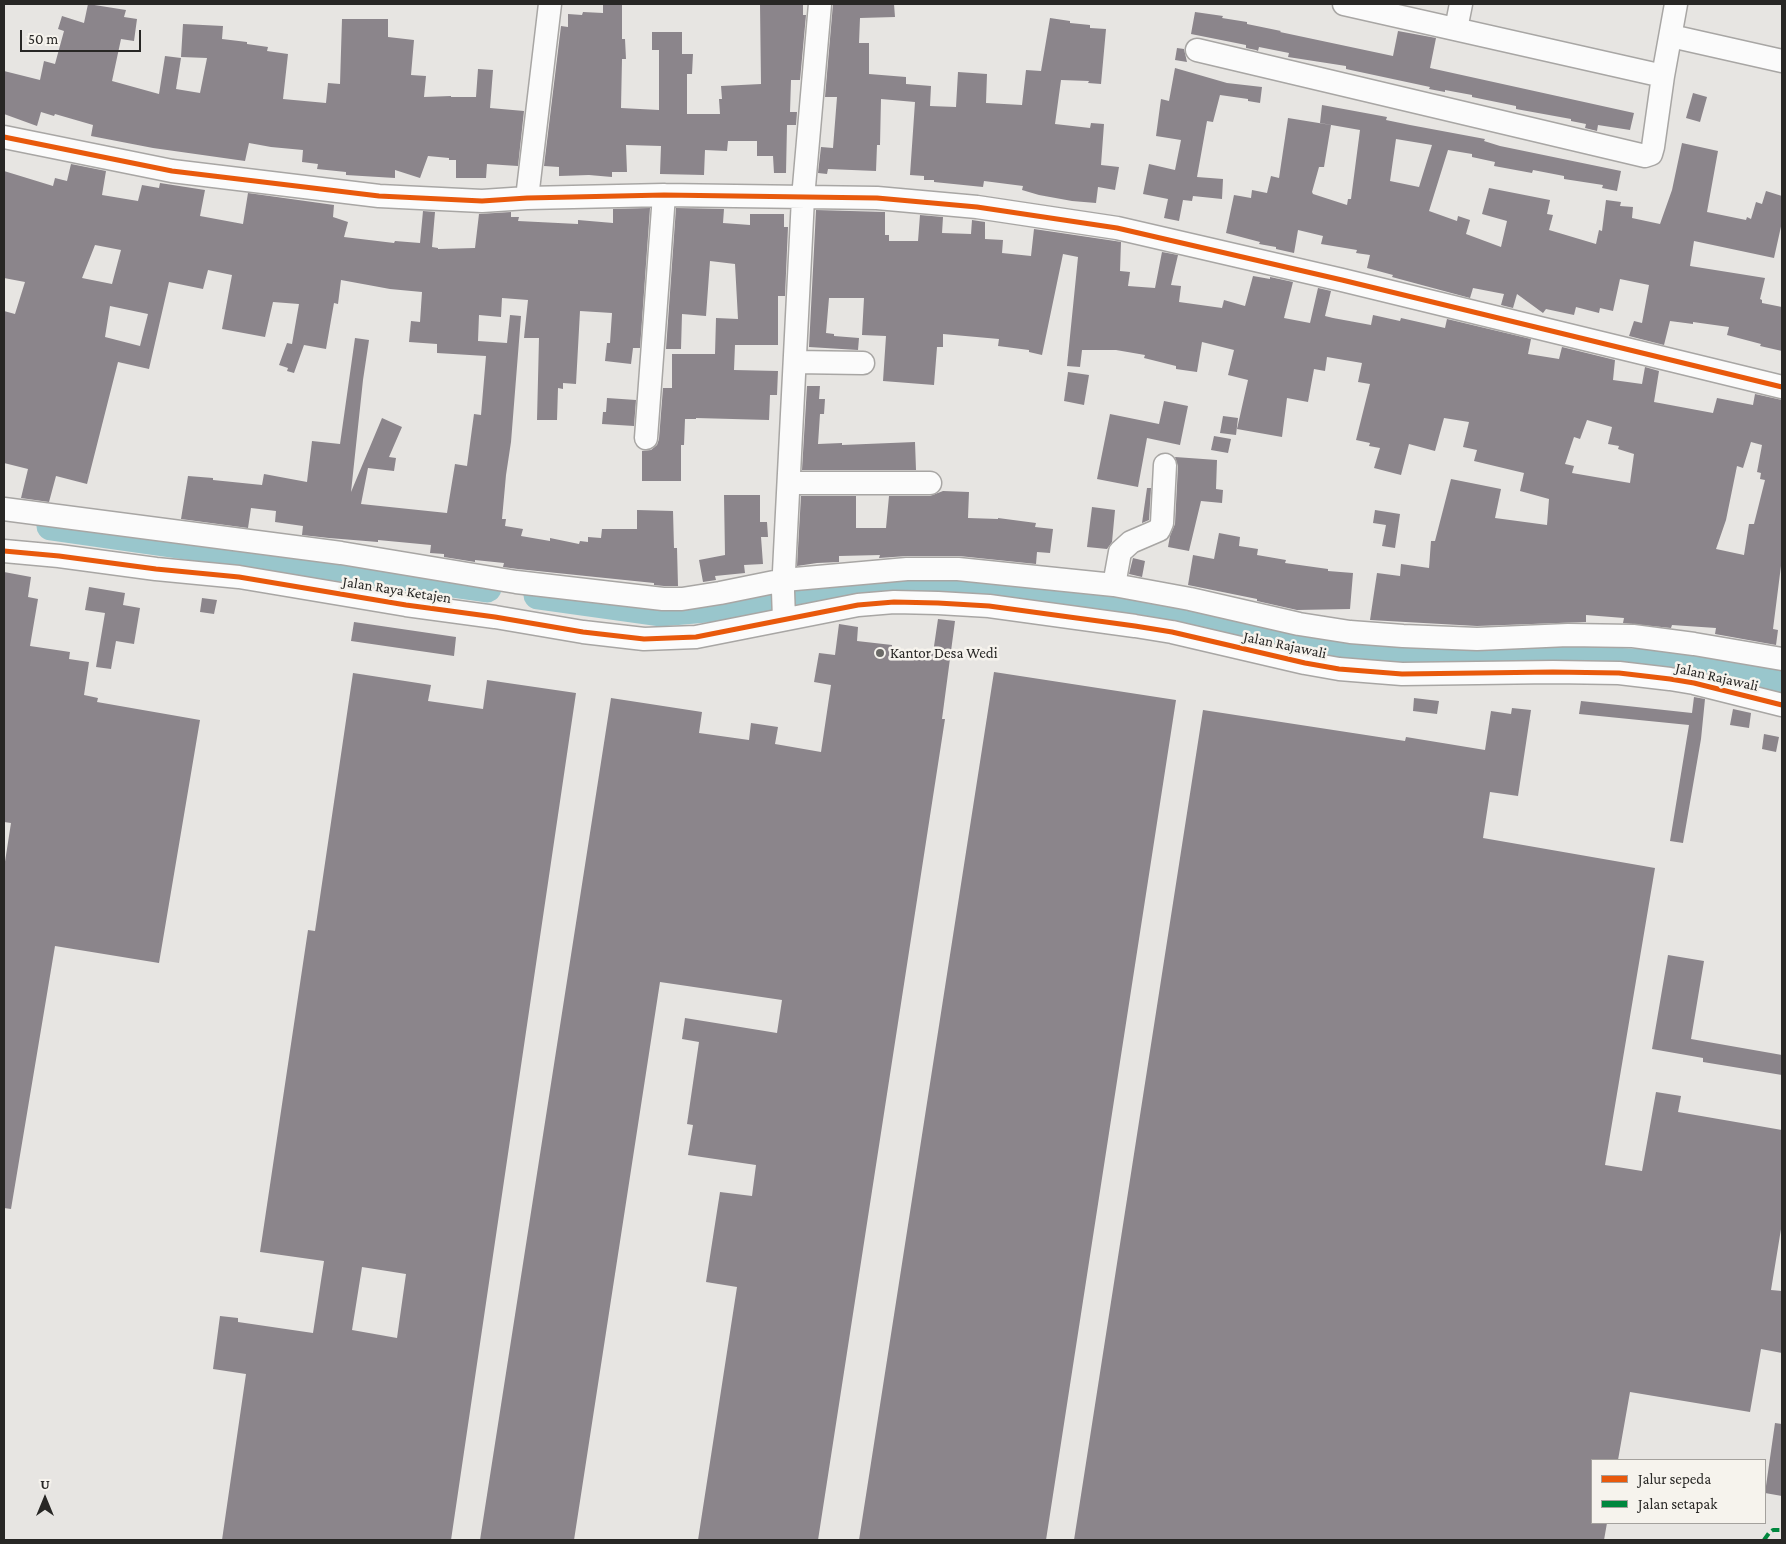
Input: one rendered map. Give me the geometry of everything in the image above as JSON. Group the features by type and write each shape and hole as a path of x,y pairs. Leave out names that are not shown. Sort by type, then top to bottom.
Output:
{"street":[{"path":"527,198 550,4"},
{"path":"784,600 803,198 820,4"},
{"path":"1344,4 1663,76"},
{"path":"1456,29 1461,4"},
{"path":"1197,50 1645,156 1651,154 1653,147 1676,4"},
{"path":"1671,36 1782,61"},
{"path":"4,137 172,171 379,196 482,201 527,198 664,195 877,198 977,207 1117,228 1782,387"},
{"path":"646,438 664,195"},
{"path":"795,362 863,363"},
{"path":"1114,585 1120,552 1131,542 1159,530 1162,523 1165,465"},
{"path":"789,483 930,483"},
{"path":"4,509 341,553 516,582 663,599 720,593 784,600 907,569 958,569 1114,585 1190,598 1299,624 1350,632 1477,639 1568,652 1633,636 1782,659"},
{"name":"Jalan Raya Ketajen","path":"4,551 239,577 406,605 495,617 583,632 644,639 696,637 784,600"},
{"name":"Jalan Rajawali","path":"784,600 858,605 894,602 989,606 1144,627 1305,663 1402,674 1568,652 1619,673 1670,679 1782,705"}],"building":[{"path":"88,4 126,10 124,17 137,19 134,41 121,39 112,81 159,94 165,56 181,58 176,89 200,93 207,58 181,57 183,24 223,26 222,39 247,42 247,44 268,47 267,51 288,54 283,99 326,103 328,83 340,84 342,19 388,19 388,37 414,40 411,75 426,76 424,97 476,97 478,69 493,70 490,108 524,111 518,166 487,164 486,178 456,178 456,160 428,156 420,178 395,170 395,178 346,175 346,172 317,169 318,164 302,162 303,150 249,143 245,161 153,148 91,136 93,125 55,114 54,116 41,112 37,126 4,114 4,71 40,80 44,61 55,64 64,31 58,29 62,16 84,23"},
{"path":"603,4 622,4 622,39 625,39 626,59 622,59 621,108 659,110 659,50 652,50 652,32 682,32 682,54 693,54 692,74 687,74 687,114 720,114 719,99 722,99 721,86 761,84 760,4 803,4 803,15 806,15 800,80 791,80 790,112 797,112 796,125 787,125 786,173 774,173 773,156 757,156 757,141 728,141 727,151 705,150 704,175 660,174 661,146 626,145 627,172 612,172 612,177 589,175 559,176 559,167 544,166 561,26 568,27 568,14 582,15 583,12 603,13"},
{"path":"833,4 894,4 895,17 860,18 859,43 869,43 869,74 906,77 906,84 931,86 930,106 956,107 958,72 987,74 986,103 1022,105 1026,70 1041,71 1050,18 1090,25 1090,28 1106,29 1101,84 1088,83 1089,81 1061,80 1055,124 1090,128 1091,123 1104,124 1101,165 1119,167 1115,190 1098,187 1096,203 1039,195 1022,190 1023,186 984,181 983,187 934,182 934,180 924,180 924,176 910,175 915,102 881,99 880,145 877,145 876,171 828,169 827,174 818,173 821,147 833,148 837,97 825,97"},
{"path":"1195,12 1223,16 1222,18 1247,22 1247,24 1280,32 1393,56 1398,31 1436,38 1430,68 1634,113 1630,130 1598,125 1597,131 1585,128 1586,124 1571,121 1571,119 1516,109 1516,106 1472,97 1472,95 1429,89 1430,87 1346,69 1346,66 1288,57 1289,53 1259,47 1258,51 1246,48 1246,45 1191,34"},
{"path":"1177,48 1184,49 1187,62 1175,60"},
{"path":"1175,68 1227,83 1262,87 1260,103 1248,101 1248,99 1220,95 1213,122 1207,121 1197,177 1223,179 1222,199 1193,196 1192,201 1183,200 1179,221 1164,218 1168,199 1143,194 1149,164 1175,170 1181,140 1156,136 1161,99 1169,101"},
{"path":"1693,93 1707,97 1700,122 1686,118"},
{"path":"1322,105 1387,117 1386,120 1485,139 1484,141 1500,146 1621,171 1617,191 1602,188 1603,185 1564,179 1564,176 1533,170 1532,173 1494,166 1495,162 1472,157 1472,154 1448,150 1429,211 1457,221 1458,216 1470,220 1466,234 1501,247 1507,221 1482,214 1489,188 1550,200 1547,214 1553,215 1549,230 1596,244 1599,230 1602,231 1606,200 1621,202 1620,206 1633,207 1632,218 1660,224 1672,190 1682,143 1718,151 1707,212 1746,220 1747,217 1751,219 1756,202 1762,204 1766,191 1782,196 1782,222 1774,258 1694,241 1690,266 1765,278 1760,299 1762,303 1782,307 1782,351 1727,335 1729,327 1693,322 1693,324 1670,321 1664,345 1629,336 1634,321 1642,323 1649,285 1620,279 1613,311 1600,308 1599,313 1576,307 1574,315 1546,309 1543,313 1517,294 1513,308 1501,305 1504,294 1473,288 1470,298 1392,277 1393,275 1367,268 1370,255 1356,253 1357,250 1321,244 1323,236 1298,230 1294,253 1226,233 1234,195 1251,198 1252,190 1267,193 1271,176 1279,178 1288,118 1331,125 1324,167 1319,167 1312,192 1313,194 1347,205 1348,199 1351,199 1360,130 1320,123","holes":["1396,139 1432,145 1419,187 1390,181"]},
{"path":"71,164 106,171 102,195 138,201 142,185 159,188 160,183 205,190 200,216 243,224 248,193 334,205 333,217 348,222 344,237 394,243 395,241 420,243 423,211 435,212 432,247 438,249 475,248 479,214 511,212 511,217 519,217 518,221 578,224 578,220 613,223 613,209 650,208 640,348 633,348 631,364 605,361 607,343 610,343 612,313 580,311 576,384 563,383 563,389 558,388 557,420 537,420 539,338 524,338 528,300 502,298 501,317 479,315 478,341 507,343 510,315 521,316 511,442 502,519 506,519 505,526 523,529 521,536 550,541 550,538 579,544 580,541 588,542 588,537 601,538 602,529 637,529 637,510 673,511 674,548 677,548 678,586 654,585 654,583 503,567 504,563 475,560 475,562 444,557 444,554 430,553 431,545 302,535 303,526 275,522 276,511 251,508 248,528 181,519 188,476 262,485 264,474 307,482 312,441 340,444 355,338 369,340 351,492 382,418 402,427 389,457 396,458 394,471 368,468 361,504 447,513 455,464 467,466 474,414 481,415 486,356 437,353 437,344 409,342 411,321 420,322 422,292 390,289 341,280 338,304 334,303 326,349 304,345 294,373 287,371 288,368 279,365 287,343 292,344 299,304 273,302 265,337 222,329 232,275 208,270 203,289 169,282 149,369 118,362 87,484 56,476 49,502 21,498 28,469 4,463 4,311 15,314 25,282 4,278 4,171 53,186 55,178 67,181","holes":["95,245 121,250 112,284 82,278","110,306 148,314 140,346 105,337"]},
{"path":"676,208 724,209 723,223 750,225 750,214 784,214 784,227 788,227 785,296 778,296 778,345 735,345 734,370 778,371 777,395 770,395 769,420 685,419 684,445 681,445 681,481 642,481 642,451 651,450 657,445 663,388 672,388 672,354 715,354 716,318 738,319 735,264 710,261 706,316 682,314 681,349 666,349"},
{"path":"816,210 885,212 885,235 889,235 889,241 918,241 920,215 943,217 942,233 971,234 972,220 985,222 985,239 1003,240 1002,253 1031,256 1034,229 1121,242 1120,271 1130,272 1128,286 1155,288 1162,252 1178,255 1171,285 1181,286 1179,302 1222,308 1224,300 1245,306 1253,276 1270,279 1270,277 1293,282 1284,318 1310,323 1318,288 1331,291 1325,316 1333,318 1371,325 1373,315 1400,321 1401,318 1445,328 1447,319 1531,339 1528,354 1559,359 1562,347 1615,360 1613,380 1642,384 1645,367 1659,371 1654,402 1713,413 1717,398 1753,405 1755,394 1782,400 1782,558 1773,629 1778,630 1776,645 1715,634 1716,628 1672,625 1671,628 1623,623 1624,618 1586,615 1586,622 1477,626 1370,620 1377,573 1400,576 1401,564 1429,568 1431,541 1435,541 1451,479 1501,489 1495,518 1547,525 1549,499 1520,491 1524,473 1474,461 1477,450 1463,447 1469,422 1444,418 1435,451 1409,444 1401,475 1374,468 1380,448 1369,446 1370,443 1356,440 1370,384 1358,382 1362,363 1327,357 1325,371 1314,369 1308,402 1287,398 1282,437 1237,429 1248,380 1228,375 1234,350 1202,342 1197,372 1176,369 1176,366 1144,358 1145,355 1116,350 1082,350 1080,367 1067,366 1078,257 1063,254 1042,355 1029,352 1029,350 998,346 999,339 943,334 943,347 937,347 934,385 883,381 886,336 862,335 864,298 829,298 826,333 834,334 834,336 859,338 858,350 809,347","holes":["1587,420 1612,427 1608,444 1619,446 1618,449 1634,454 1630,483 1572,473 1574,466 1565,464 1574,437 1580,439","1751,442 1762,445 1757,472 1761,473 1760,479 1765,480 1754,524 1749,524 1744,555 1716,549 1726,520 1737,466 1743,468"]},
{"path":"1068,372 1089,375 1084,405 1064,401"},
{"path":"807,386 820,386 819,399 825,399 824,414 820,414 818,444 915,442 916,470 802,470"},
{"path":"607,398 636,400 634,426 602,424 603,412 606,412"},
{"path":"1164,401 1188,406 1180,445 1147,438 1138,487 1097,479 1110,414 1159,424"},
{"path":"1223,416 1238,418 1236,435 1220,433"},
{"path":"1214,436 1231,439 1228,453 1211,450"},
{"path":"1175,457 1217,460 1216,489 1223,490 1222,503 1201,501 1189,551 1168,547 1175,524 1178,466"},
{"path":"1147,488 1151,488 1149,520 1142,523"},
{"path":"943,491 969,492 968,518 998,518 1036,523 1035,527 1053,529 1050,553 1037,552 1036,564 959,556 879,558 880,555 839,556 839,562 797,566 801,496 856,496 856,528 886,528 889,496 930,496"},
{"path":"724,495 760,495 760,522 767,522 768,537 761,537 763,564 744,565 745,573 715,576 716,580 703,582 699,560 725,555"},
{"path":"1092,507 1115,510 1112,542 1107,549 1087,547"},
{"path":"1375,510 1400,514 1395,548 1382,546 1386,525 1373,523"},
{"path":"1219,533 1240,537 1239,546 1258,549 1257,555 1286,560 1285,563 1328,569 1328,571 1353,573 1350,609 1297,610 1257,601 1257,599 1188,585 1193,555 1214,559"},
{"path":"1133,558 1145,561 1142,577 1129,574"},
{"path":"4,572 31,577 28,597 38,599 30,646 70,652 69,659 89,662 84,695 98,698 97,702 200,720 159,963 55,946 11,1209 4,1208 4,868 11,823 4,822"},
{"path":"89,587 125,593 123,605 140,608 134,644 116,641 111,669 96,667 105,613 85,610"},
{"path":"202,598 217,600 214,614 200,612"},
{"path":"938,619 955,621 942,719 945,719 818,1540 698,1540 737,1287 706,1282 720,1192 752,1196 756,1165 688,1155 693,1125 687,1124 699,1042 682,1039 685,1018 777,1033 782,1000 660,982 574,1540 480,1540 611,698 702,712 699,733 749,740 751,723 778,727 775,744 821,752 831,685 814,682 819,653 835,655 839,624 858,627 857,641 892,645 892,648 933,653"},
{"path":"354,622 456,637 454,656 351,641"},
{"path":"994,672 1176,700 1046,1540 859,1540"},
{"path":"353,673 431,685 428,701 483,709 487,680 576,693 451,1540 222,1540 246,1374 213,1369 220,1316 238,1318 238,1322 313,1333 324,1261 260,1252 308,930 315,931","holes":["362,1267 406,1274 397,1338 352,1330"]},
{"path":"1694,697 1705,699 1701,739 1683,843 1670,841 1689,725 1579,714 1581,701 1692,713"},
{"path":"1414,698 1439,701 1437,714 1413,711"},
{"path":"1512,708 1531,710 1518,796 1490,792 1483,838 1655,868 1605,1165 1642,1171 1656,1092 1681,1096 1678,1112 1782,1130 1782,1223 1771,1290 1782,1291 1782,1353 1761,1349 1750,1412 1630,1392 1618,1459 1591,1459 1591,1524 1607,1524 1604,1540 1074,1540 1203,710 1405,741 1406,737 1485,750 1491,711 1511,714"},
{"path":"1733,709 1751,713 1749,728 1730,725"},
{"path":"1764,734 1779,737 1776,752 1762,749"},
{"path":"1668,955 1704,961 1691,1039 1782,1055 1782,1075 1703,1062 1703,1058 1652,1049"},
{"path":"1775,1423 1782,1424 1782,1496 1766,1493"}],"waterway":[{"path":"51,526 487,588"},
{"path":"538,595 660,612 914,590 1014,589 1362,655 1505,656 1703,667 1782,683"}],"marked path":[{"path":"1764,1540 1773,1530 1782,1530"}],"cycle path":[{"path":"4,137 172,171 379,196 482,201 527,198 664,195 877,198 977,207 1117,228 1342,280 1782,387"},
{"path":"4,551 239,577 406,605 495,617 583,632 644,639 696,637 858,605 894,602 938,603 989,606 1172,632 1339,669 1402,674 1619,673 1694,683 1782,705"}],"place":[{"name":"Kantor Desa Wedi","path":"880,653"}]}
